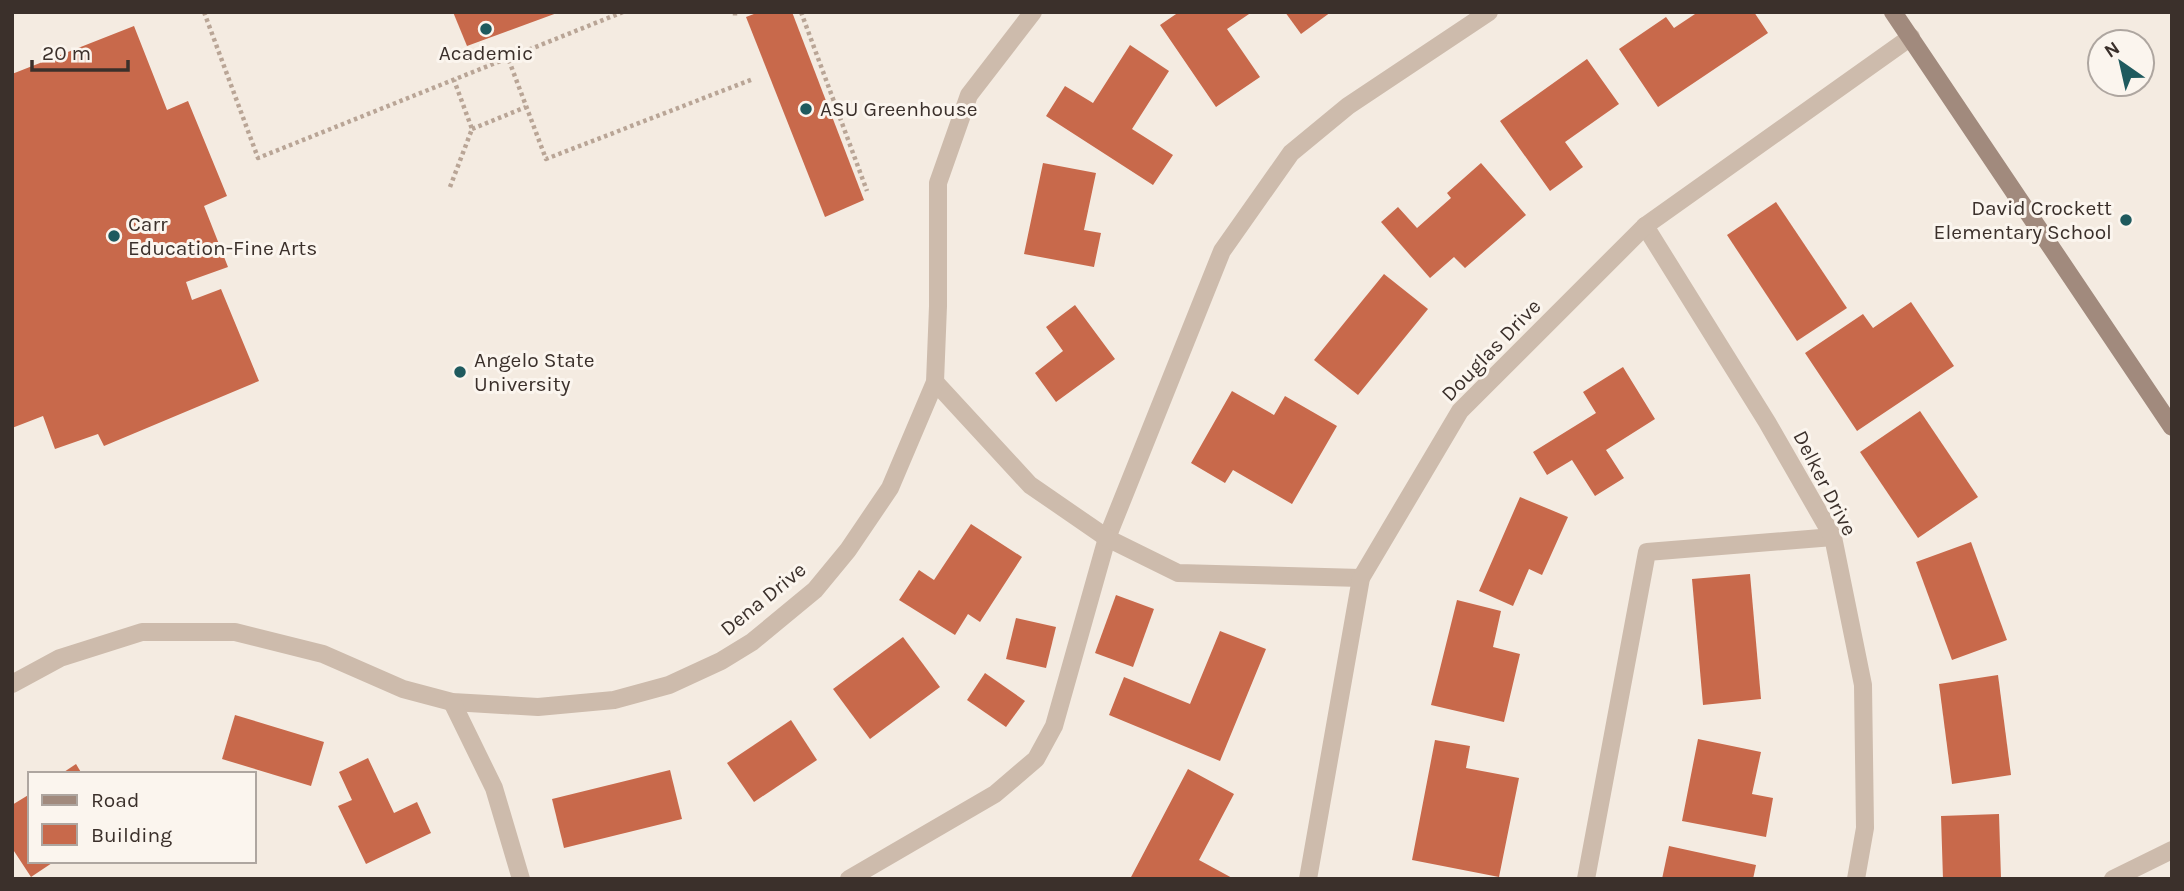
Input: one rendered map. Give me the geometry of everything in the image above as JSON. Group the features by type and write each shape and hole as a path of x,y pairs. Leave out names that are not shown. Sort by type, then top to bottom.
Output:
{"main road":[{"path":"1893,12 2172,427"}],"street":[{"name":"Dena Drive","path":"12,684 60,658 142,632 235,632 323,654 403,689 452,702 538,707 614,700 669,685 721,661 752,642 815,590 848,550 890,488 935,382 938,183 969,95 1033,12"},
{"path":"849,879 995,794 1036,759 1054,726 1107,538 1222,251 1291,153 1348,106 1489,12"},
{"name":"Douglas Drive","path":"1308,879 1361,578 1461,411 1645,226 1911,37"},
{"name":"Delker Drive","path":"1645,226 1768,422 1833,537 1863,685 1865,828 1856,879"},
{"path":"935,382 1030,485 1107,538 1178,573 1361,578"},
{"path":"1586,879 1647,552 1833,537"},
{"path":"452,702 494,788 521,879"},
{"path":"2113,879 2172,850"}],"path":[{"path":"204,12 258,158 624,12"},
{"path":"801,12 867,191"},
{"path":"508,58 546,159 752,79"},
{"path":"450,187 472,129 454,80"},
{"path":"472,129 526,107"}],"building":[{"name":"Academic","path":"453,12 557,12 557,13 467,46"},
{"name":"ASU Greenhouse","path":"759,12 792,12 864,200 825,217 746,17"},
{"path":"1179,12 1252,12 1227,29 1260,77 1216,107 1160,25"},
{"path":"1285,12 1331,12 1301,34"},
{"path":"1698,12 1754,12 1768,33 1658,107 1619,49 1666,17 1674,28"},
{"name":"Carr Education-Fine Arts","path":"134,26 167,110 188,101 227,196 204,206 228,267 186,282 192,300 221,289 259,381 104,446 98,434 55,449 43,416 12,428 12,74"},
{"path":"1130,45 1169,71 1132,129 1173,155 1153,185 1046,116 1065,86 1093,103"},
{"path":"1587,59 1619,104 1565,142 1583,167 1550,191 1500,121"},
{"path":"1043,163 1096,173 1084,230 1101,233 1094,267 1024,254"},
{"path":"1481,163 1526,215 1465,268 1454,257 1430,278 1381,222 1398,207 1417,228 1451,198 1447,193"},
{"path":"1776,202 1847,308 1797,341 1727,235"},
{"path":"1384,274 1428,309 1358,395 1314,360"},
{"path":"1911,302 1954,366 1857,431 1805,353 1863,314 1873,328"},
{"path":"1075,305 1115,359 1056,402 1035,373 1063,351 1046,327"},
{"path":"1623,367 1655,419 1606,450 1624,478 1595,496 1572,460 1547,475 1533,452 1596,413 1583,392"},
{"path":"1232,391 1274,415 1285,396 1337,426 1292,504 1233,470 1225,483 1191,463"},
{"path":"1920,411 1978,497 1918,538 1860,452"},
{"path":"1520,497 1568,517 1542,575 1529,569 1513,606 1479,591"},
{"path":"971,524 1022,557 980,622 968,614 955,635 899,600 919,570 934,580"},
{"path":"1971,542 2007,640 1952,660 1916,562"},
{"path":"1750,574 1761,699 1703,705 1692,579"},
{"path":"1116,595 1154,609 1133,667 1095,653"},
{"path":"1457,600 1501,611 1493,647 1520,654 1504,722 1431,705"},
{"path":"1016,618 1056,627 1046,668 1006,659"},
{"path":"1220,631 1266,649 1220,761 1109,715 1124,677 1190,704"},
{"path":"903,637 940,687 870,739 833,689"},
{"path":"985,673 1025,701 1006,727 967,700"},
{"path":"1998,675 2011,775 1952,784 1939,684"},
{"path":"235,715 324,742 311,786 222,759"},
{"path":"791,720 817,760 754,802 727,763"},
{"path":"1698,739 1761,752 1752,794 1773,798 1766,837 1682,821"},
{"path":"1435,740 1470,746 1466,768 1519,778 1499,877 1412,860"},
{"path":"368,758 394,813 417,802 431,833 366,864 338,806 352,800 339,772"},
{"path":"76,764 81,772 64,772"},
{"path":"1188,769 1234,794 1199,860 1234,879 1130,879"},
{"path":"670,770 682,819 564,848 552,799"},
{"path":"28,795 28,863 52,863 31,877 12,848 12,805"},
{"path":"1999,814 2001,879 1943,879 1941,816"},
{"path":"1669,846 1756,865 1753,879 1662,879"}],"place":[{"name":"Academic","path":"486,29"},
{"name":"ASU Greenhouse","path":"806,109"},
{"name":"David Crockett Elementary School","path":"2126,220"},
{"name":"Carr Education-Fine Arts","path":"114,236"},
{"name":"Angelo State University","path":"460,372"}]}
